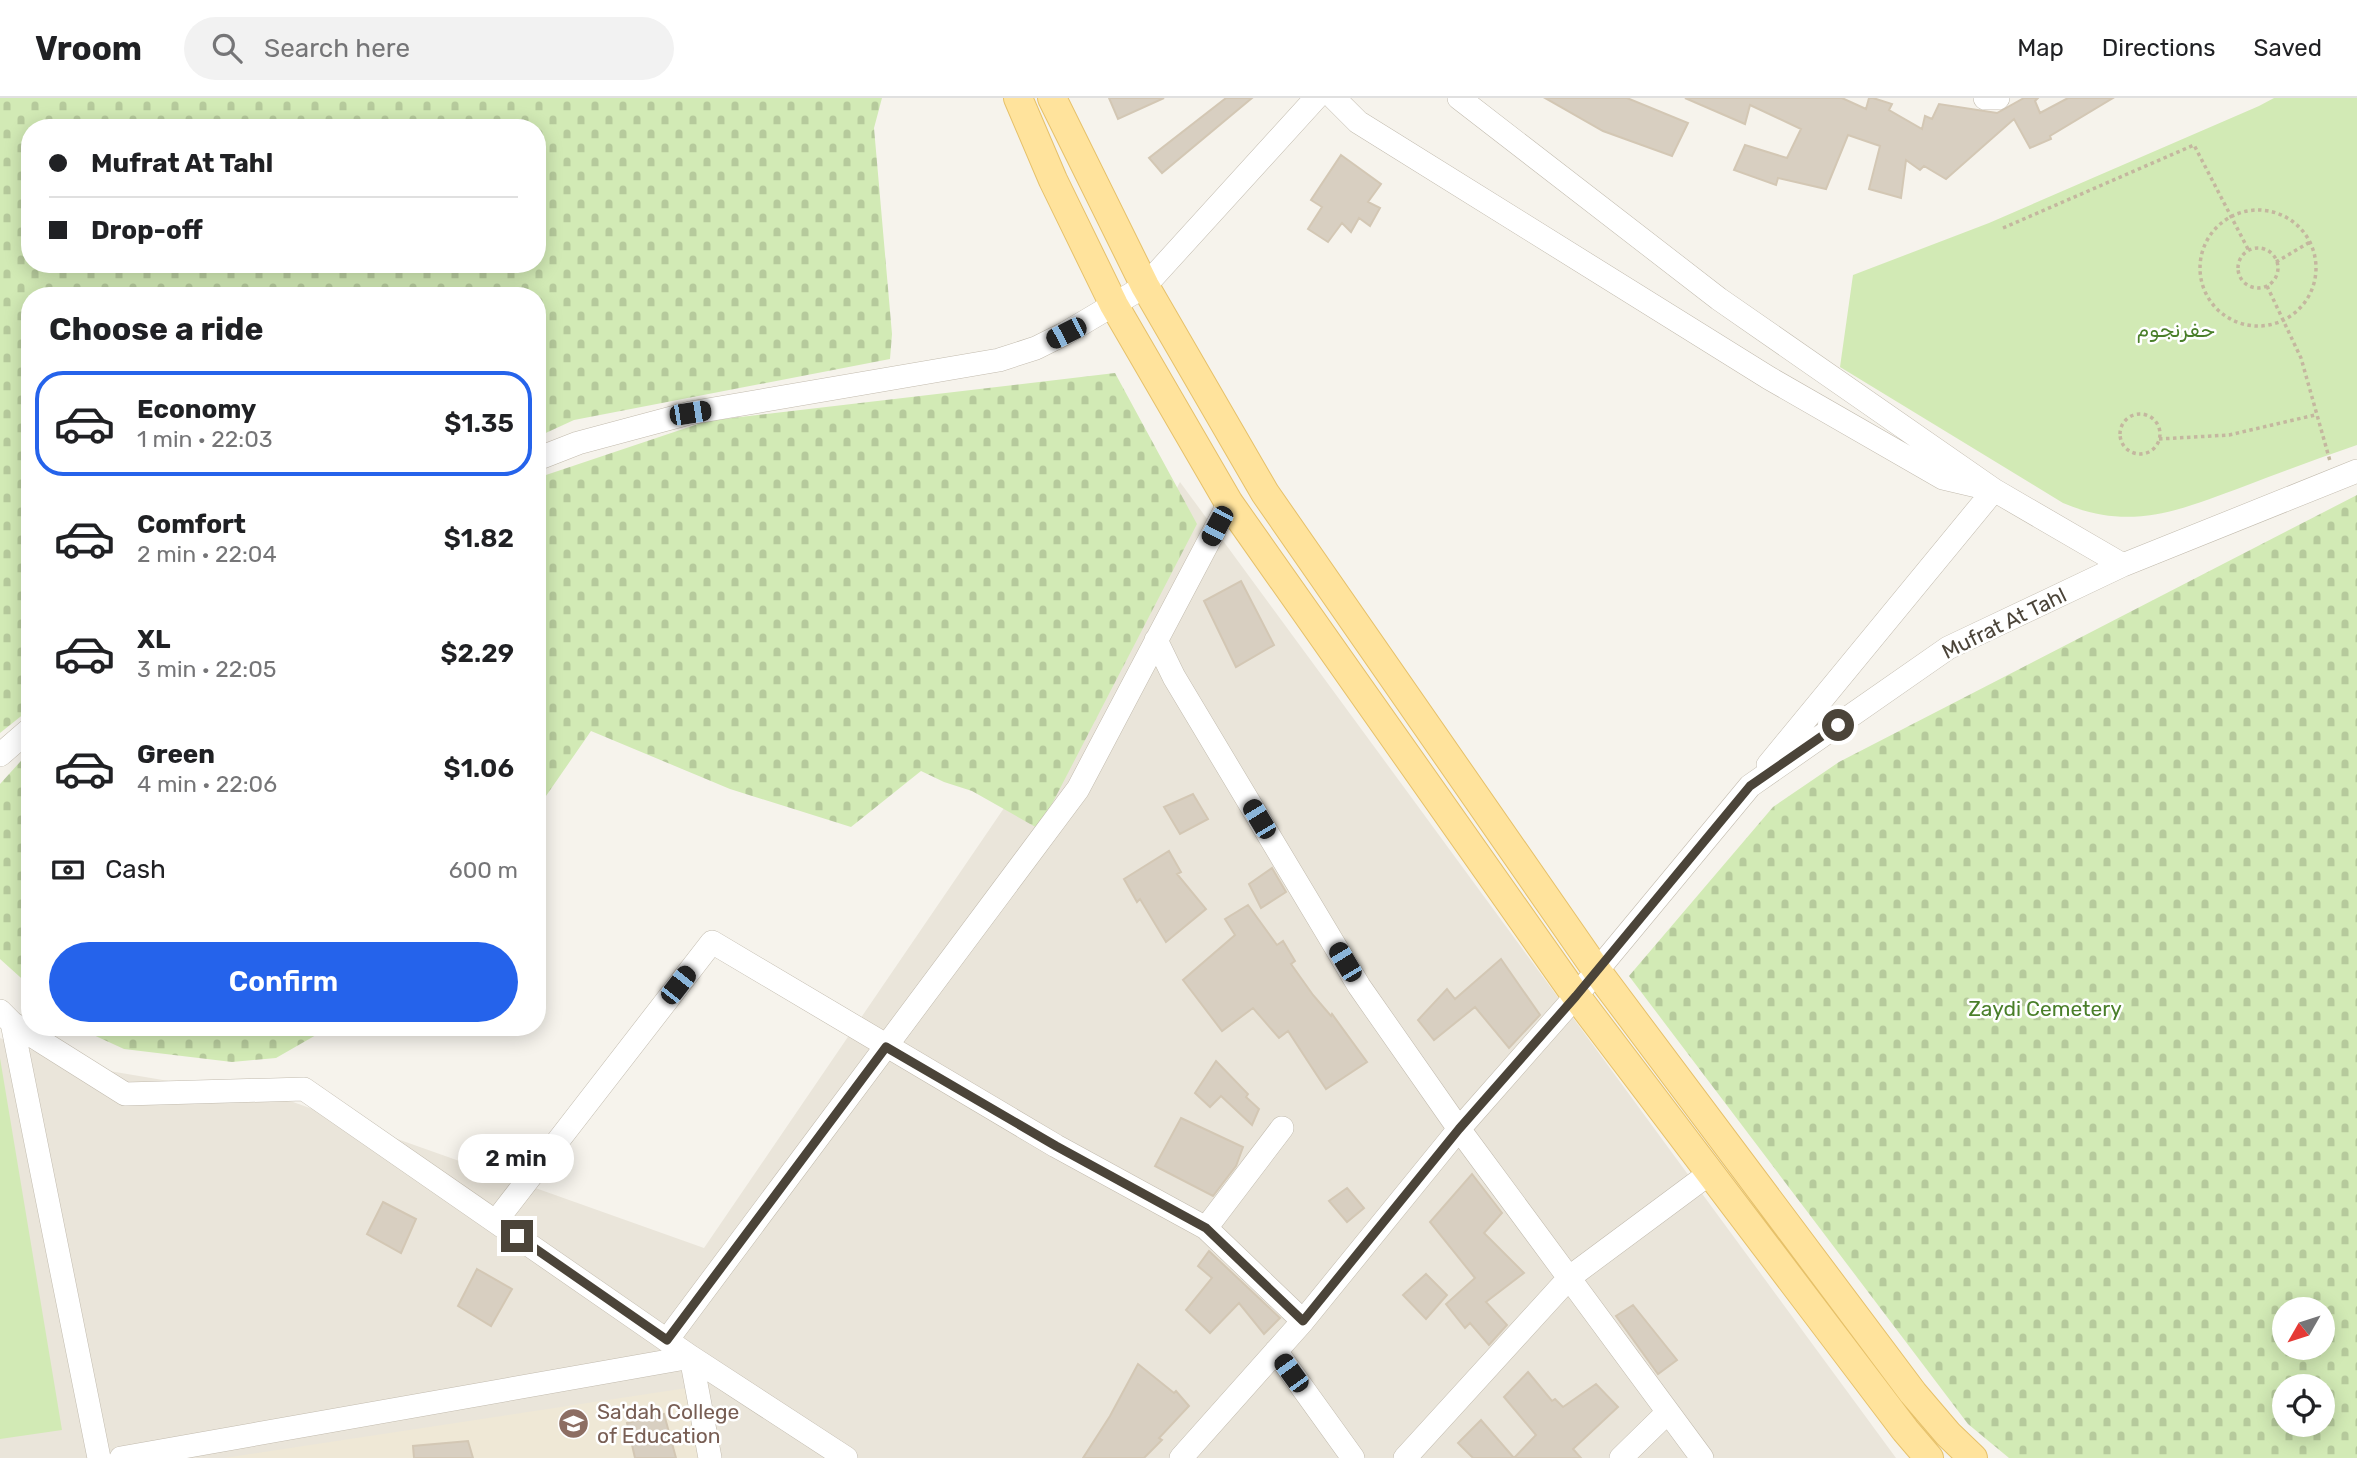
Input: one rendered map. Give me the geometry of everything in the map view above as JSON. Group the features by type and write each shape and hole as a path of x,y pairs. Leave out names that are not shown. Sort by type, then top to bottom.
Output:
{"main road":[{"path":"1018,98 1053,180 1114,305 1229,503 1576,996 1929,1458"},
{"path":"1052,98 1145,286 1265,493 1597,971 1913,1393 1973,1458"}],"street":[{"path":"546,455 578,443 690,413 999,360 1036,348 1145,286 1316,98"},
{"path":"1334,98 1358,122 1769,378 1943,478 1994,490"},
{"path":"1459,98 1719,299 1994,490 2123,565"},
{"path":"1986,98 1998,98"},
{"name":"Mufrat At Tahl","path":"1181,1458 1303,1321 1459,1129 1576,996 1750,786 1948,648 2123,565 2347,476"},
{"path":"1750,786 1994,490"},
{"path":"667,1340 1078,789 1229,503"},
{"path":"1156,640 1174,677 1359,986 1459,1129 1702,1458"},
{"path":"0,755 21,737"},
{"path":"496,1221 712,942 1056,1146 1206,1228 1303,1321"},
{"path":"6,1017 21,1027"},
{"path":"6,1017 99,1458"},
{"path":"35,1036 125,1094 304,1089 691,1357 846,1458"},
{"path":"1206,1228 1282,1128"},
{"path":"1405,1458 1570,1277 1710,1173"},
{"path":"1276,1351 1353,1458"},
{"path":"121,1458 691,1357"},
{"path":"691,1357 710,1458"},
{"path":"1622,1458 1668,1412"}],"path":[{"path":"2003,228 2194,145 2249,251"},
{"path":"2257,210 2270,212 2293,222 2310,242 2314,254 2315,280 2304,304 2284,320 2259,326 2234,321 2223,314 2206,294 2202,282 2201,256 2212,233 2232,216 2257,210"},
{"path":"2276,262 2310,242"},
{"path":"2249,251 2266,251 2276,262 2276,276 2267,286 2254,288 2246,284 2241,277 2239,264 2242,256 2249,251"},
{"path":"2267,286 2301,358 2315,415 2347,476"},
{"path":"2144,415 2155,422 2159,439 2149,452 2132,452 2125,447 2121,439 2122,426 2131,417 2144,415"},
{"path":"2159,439 2229,435 2315,415"}],"shaded area":[{"path":"1180,482 1896,1458 0,1458 0,1038 68,1064 293,1102 704,1248 1036,761"},
{"name":"Sa'dah College of Education","path":"687,1388 698,1458 224,1458"}],"green space":[{"path":"0,98 882,98 874,128 892,334 890,359 574,420 546,433 546,287 21,287 21,716 0,733"},
{"name":"حفرنجوم","path":"2274,98 2357,98 2357,445 2177,510 2133,517 2111,516 2088,512 2063,503 1840,367 1853,275 1989,223"},
{"path":"1115,373 1197,524 1039,829 972,791 921,771 851,827 730,789 591,731 546,796 546,475 707,421"},
{"name":"Zaydi Cemetery","path":"2357,495 2357,1458 2009,1458 1968,1424 1629,976 1773,807 1839,762"},
{"path":"21,761 21,978 0,959 0,784"},
{"path":"96,1036 314,1036 276,1058 232,1062 124,1049"},
{"path":"0,1058 62,1430 0,1439"}],"building":[{"path":"1109,98 1164,98 1118,119"},
{"path":"1226,98 1252,98 1162,173 1149,158"},
{"path":"1545,98 1627,98 1688,123 1672,156 1603,131"},
{"path":"1685,98 1842,98 1866,109 1869,98 1873,98 1892,104 1889,110 1922,129 1925,116 1932,119 1939,104 1997,113 2024,98 2038,98 2035,101 2040,113 2068,98 2113,98 2050,136 2051,139 2030,148 2014,119 1946,179 1924,166 1920,170 1906,160 1901,198 1869,189 1880,146 1848,135 1826,189 1778,178 1776,185 1734,170 1745,145 1787,158 1801,129 1750,105 1745,124"},
{"path":"1341,155 1381,184 1368,202 1380,208 1370,226 1359,218 1351,232 1342,223 1328,242 1308,229 1322,207 1311,200"},
{"path":"1241,581 1274,645 1236,667 1204,601"},
{"path":"1193,794 1208,819 1180,834 1164,807"},
{"path":"1169,851 1181,872 1177,874 1206,909 1166,942 1140,899 1137,902 1124,879"},
{"path":"1272,868 1286,892 1261,908 1249,884"},
{"path":"1248,905 1277,945 1283,941 1295,961 1291,964 1367,1062 1326,1089 1288,1031 1279,1038 1253,1008 1222,1031 1183,980 1235,935 1225,919"},
{"path":"1501,959 1540,1015 1509,1048 1475,1007 1434,1040 1418,1020 1447,989 1455,999"},
{"path":"1216,1061 1259,1109 1252,1125 1221,1096 1210,1107 1195,1093"},
{"path":"1181,1118 1243,1147 1236,1166 1213,1196 1155,1166"},
{"path":"1472,1174 1502,1213 1484,1233 1524,1273 1486,1302 1507,1325 1489,1345 1470,1323 1465,1328 1446,1304 1475,1278 1430,1222"},
{"path":"1347,1188 1364,1208 1347,1222 1329,1201"},
{"path":"383,1202 416,1219 401,1253 367,1234"},
{"path":"1209,1251 1280,1318 1264,1334 1239,1303 1210,1333 1186,1310 1212,1278 1198,1266"},
{"path":"477,1269 512,1289 491,1326 458,1306"},
{"path":"1426,1274 1447,1295 1426,1319 1403,1295"},
{"path":"1633,1305 1677,1360 1658,1374 1616,1316"},
{"path":"1138,1364 1174,1393 1176,1391 1189,1406 1144,1458 1083,1458 1110,1416"},
{"path":"1528,1372 1552,1401 1555,1399 1563,1407 1596,1384 1618,1407 1573,1449 1581,1458 1514,1458 1536,1435 1504,1397"},
{"path":"664,1414 676,1458 635,1458 627,1423"},
{"path":"1481,1420 1514,1458 1473,1458 1458,1443"},
{"path":"468,1441 473,1458 414,1458 413,1446"}],"place":[{"name":"Sa'dah College of Education","path":"574,1423"}],"route":[{"path":"517,1236 667,1340 886,1047 1056,1146 1206,1228 1303,1321 1459,1129 1576,996 1750,786 1838,725"}]}
